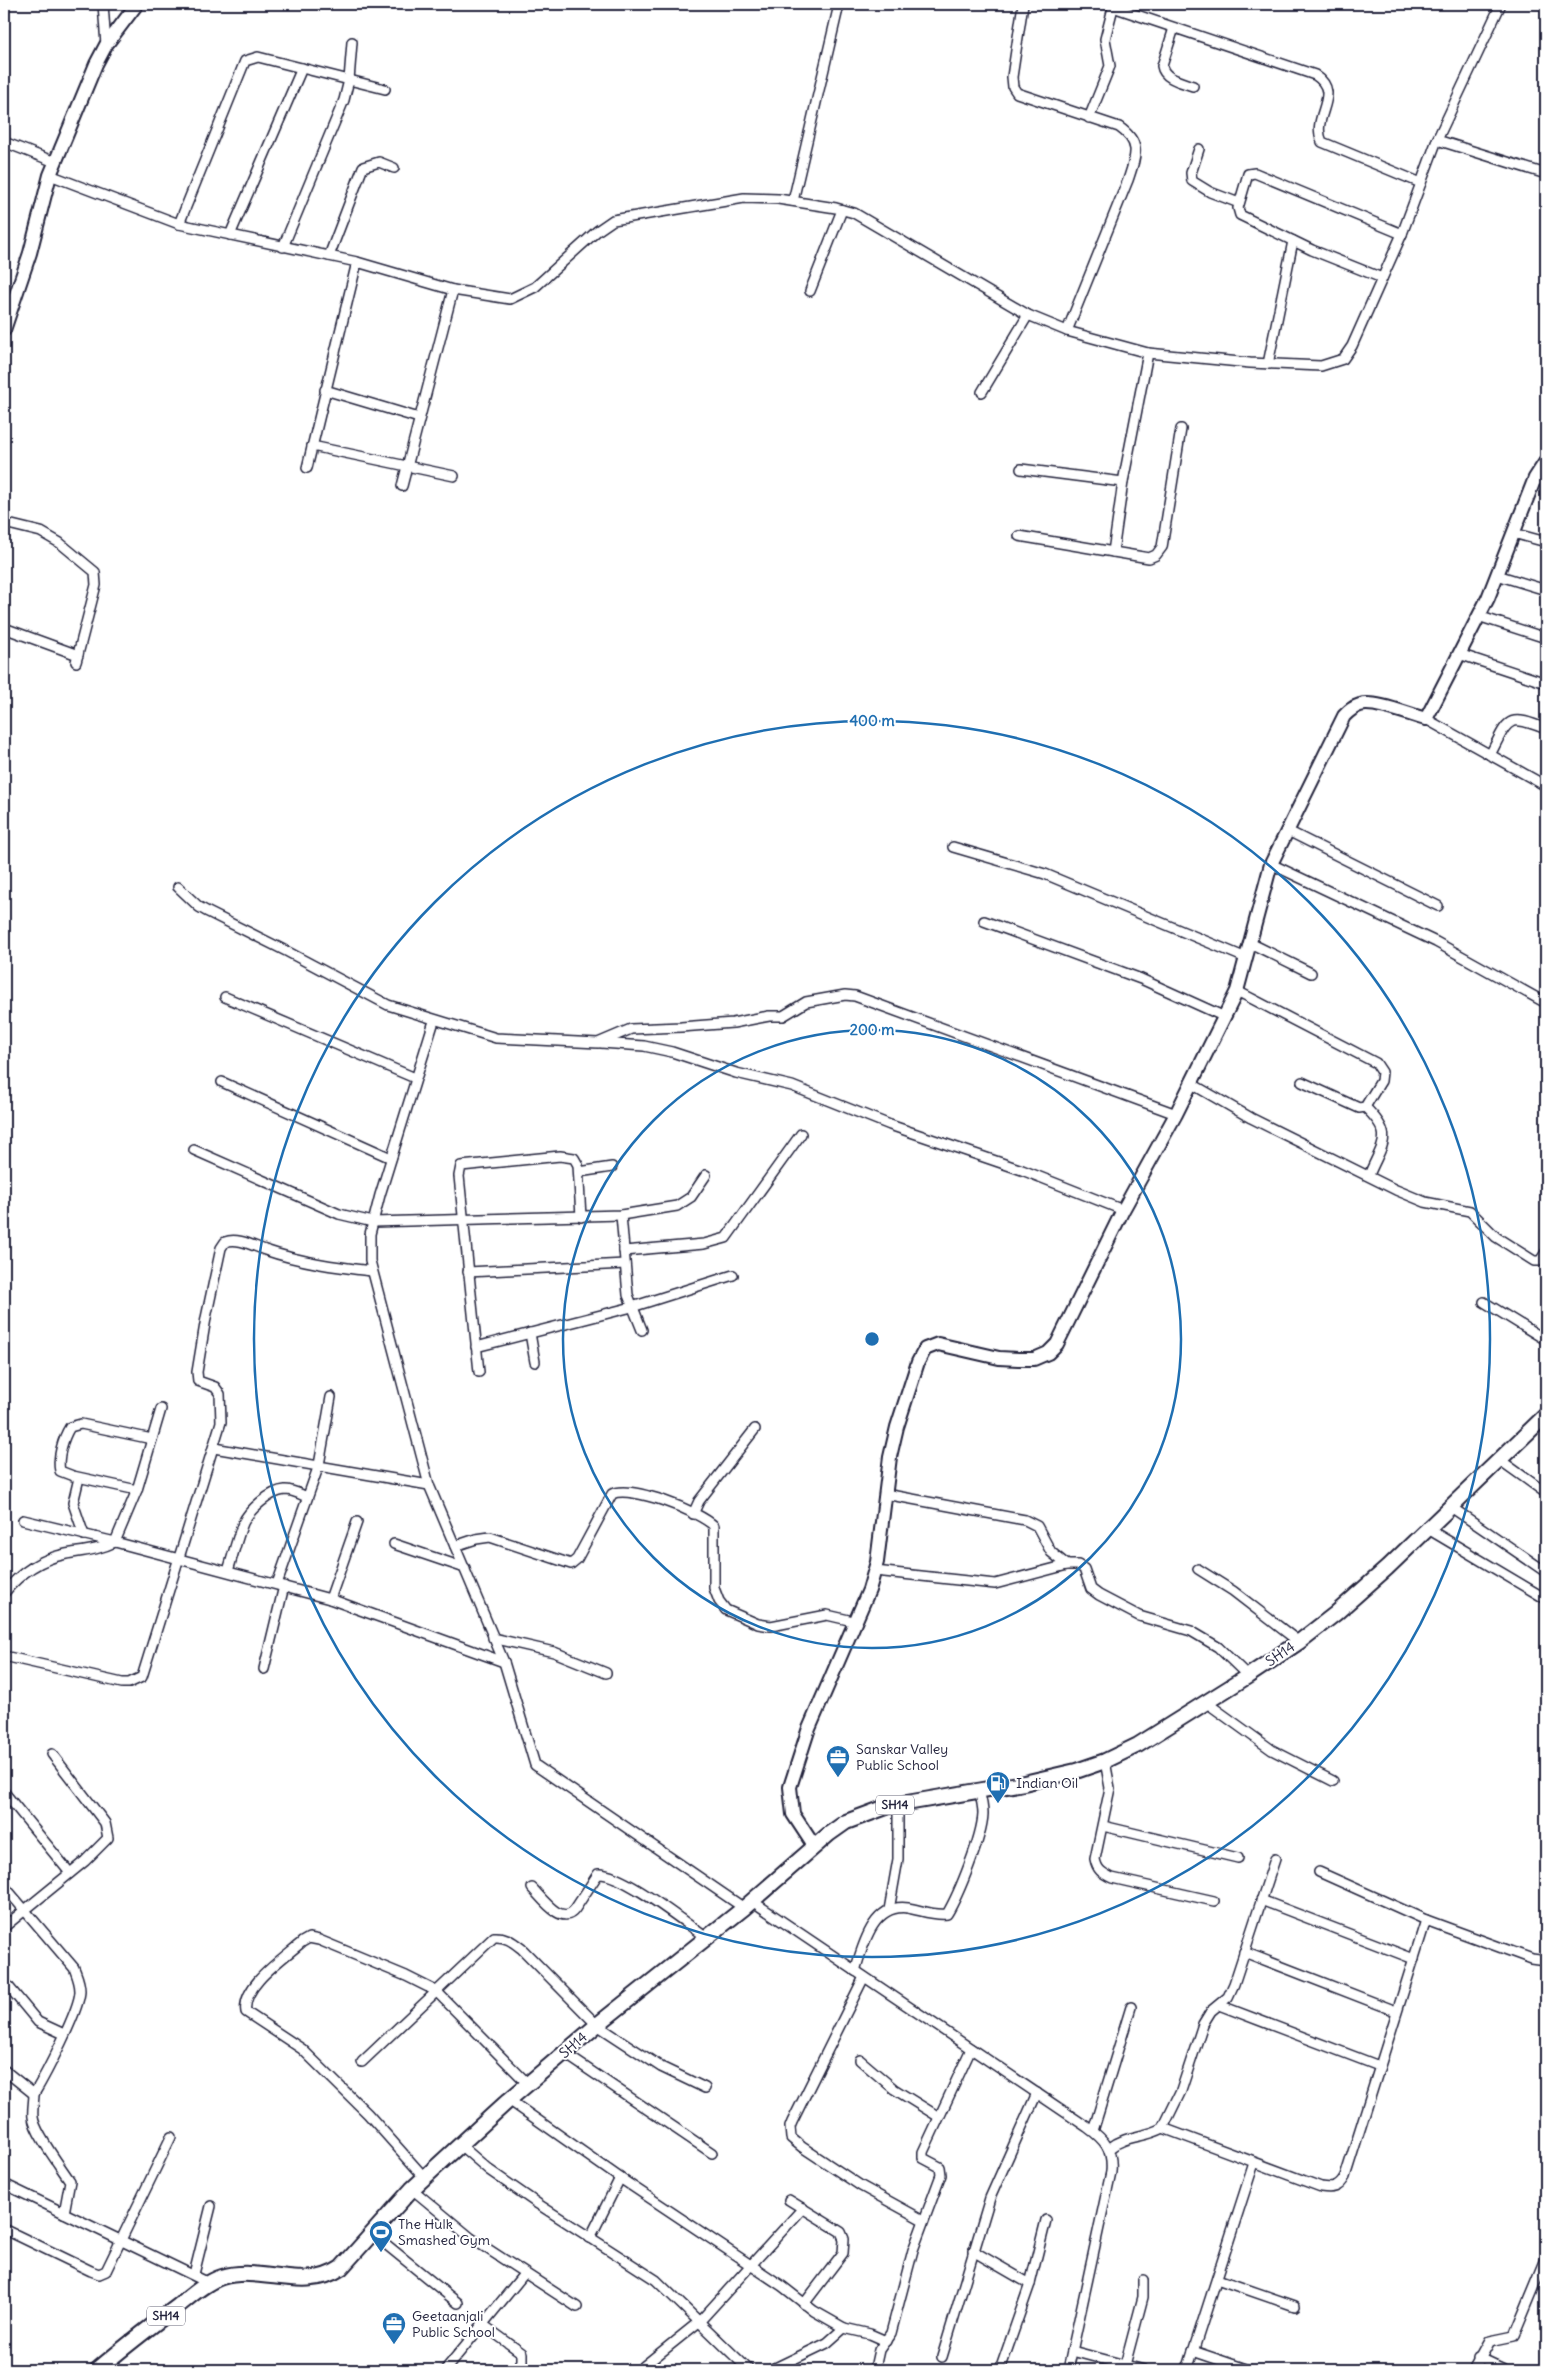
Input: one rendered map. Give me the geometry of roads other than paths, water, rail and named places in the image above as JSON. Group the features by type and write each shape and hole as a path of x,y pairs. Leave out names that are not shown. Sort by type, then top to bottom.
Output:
{"main road":[{"name":"SH14","path":"97,2370 209,2283 222,2277 241,2274 293,2280 330,2275 350,2259 424,2177 509,2100 596,2025 707,1938 814,1846 846,1822 898,1804 979,1791 1076,1771 1105,1761 1138,1745 1248,1676 1299,1642 1335,1614 1428,1529 1546,1415"}],"street":[{"path":"103,4 106,45"},
{"path":"4,330 30,253 55,162 96,64 106,45 137,4"},
{"path":"1023,4 1012,77 1013,87 1017,93 1119,127 1130,135 1136,145 1134,162 1067,331"},
{"path":"50,175 179,224 357,262 452,290 510,299 523,295 535,287 613,220 744,198 793,201 854,213 1028,315 1067,331 1148,353 1268,364 1321,366 1343,359 1352,346 1402,234 1437,140 1501,4"},
{"path":"1089,118 1110,66 1105,39 1113,5 1174,28 1315,75 1324,80 1328,92 1318,126 1318,135 1322,142 1421,183"},
{"path":"793,201 838,9"},
{"path":"1174,28 1162,66 1162,72 1166,76 1193,86"},
{"path":"283,247 344,100 349,80 352,42"},
{"path":"179,224 245,61 258,57 385,89"},
{"path":"230,235 302,68"},
{"path":"1437,140 1546,174"},
{"path":"4,142 55,162"},
{"path":"1199,148 1192,173 1192,181 1210,192 1239,203"},
{"path":"329,256 363,167 379,162 394,168"},
{"path":"1382,278 1246,219 1238,212 1248,174 1255,173 1402,234"},
{"path":"810,290 842,210"},
{"path":"1268,364 1293,241"},
{"path":"306,468 357,262"},
{"path":"402,486 452,290"},
{"path":"982,392 1028,315"},
{"path":"1113,552 1123,482 1148,353"},
{"path":"326,390 419,418"},
{"path":"1019,536 1149,558 1156,555 1162,547 1181,429"},
{"path":"312,446 454,476"},
{"path":"1426,719 1478,616 1497,575 1513,533 1541,480 1546,461"},
{"path":"1020,469 1123,482"},
{"path":"4,523 40,532 60,542 95,572 96,585 77,658 4,628"},
{"path":"1513,533 1546,542"},
{"path":"1497,575 1546,590"},
{"path":"1478,616 1546,638"},
{"path":"1459,654 1546,683"},
{"path":"814,1846 793,1814 790,1787 808,1731 853,1621 868,1590 874,1571 897,1427 918,1362 925,1350 938,1344 999,1358 1034,1359 1048,1353 1057,1344 1123,1210 1192,1084 1237,991 1271,864 1344,716 1353,708 1362,704 1372,704 1426,719 1546,786"},
{"path":"1490,755 1504,727 1510,722 1520,719 1546,729"},
{"path":"1288,831 1438,906"},
{"path":"953,848 1045,874 1246,958"},
{"path":"1271,864 1436,942 1546,1003"},
{"path":"178,887 199,907 208,912 388,1005 434,1021 457,1025 496,1038 598,1043 664,1050 736,1073 792,1086 890,1125 1013,1167 1123,1210"},
{"path":"984,922 1141,979 1225,1017"},
{"path":"1250,943 1311,973"},
{"path":"1237,991 1376,1063 1382,1072 1382,1077 1366,1107"},
{"path":"598,1043 631,1028 733,1023 769,1016 784,1016 806,1002 844,994 863,999 1027,1058 1176,1114"},
{"path":"225,997 415,1078"},
{"path":"434,1021 415,1078 373,1222 370,1234 370,1261 429,1485 465,1568 492,1638 504,1662 535,1765 748,1904 864,1976 1103,2139 1110,2148 1111,2172 1068,2370"},
{"path":"222,1082 391,1158"},
{"path":"1302,1082 1352,1106 1366,1107"},
{"path":"1192,1084 1250,1118 1425,1202 1470,1211 1496,1237 1534,1261 1540,1260 1546,1252"},
{"path":"1366,1107 1379,1120 1383,1127 1384,1137 1369,1175"},
{"path":"624,1251 704,1244 726,1238 801,1134"},
{"path":"194,1150 339,1214 373,1222 621,1215 685,1203 706,1175"},
{"path":"479,1372 459,1176 461,1166 569,1156 578,1161 581,1217"},
{"path":"579,1172 612,1167"},
{"path":"621,1215 628,1295 642,1330"},
{"path":"4,1656 108,1681 130,1683 142,1677 221,1422 220,1394 215,1387 198,1381 197,1372 221,1248 225,1242 237,1240 304,1261 372,1271"},
{"path":"468,1272 625,1264"},
{"path":"476,1347 632,1307 733,1275"},
{"path":"1484,1302 1546,1340"},
{"path":"530,1334 535,1362"},
{"path":"264,1669 281,1585 319,1465 331,1398"},
{"path":"4,1593 20,1575 36,1564 52,1558 105,1547 116,1542 137,1490 161,1409"},
{"path":"137,1490 66,1475 60,1471 59,1466 66,1434 70,1427 88,1425 152,1439"},
{"path":"693,1514 699,1501 755,1429"},
{"path":"214,1448 429,1485"},
{"path":"1500,1460 1546,1493"},
{"path":"79,1478 73,1503 84,1535"},
{"path":"228,1571 244,1521 258,1506 275,1493 284,1490 295,1492 307,1498"},
{"path":"455,1546 476,1539 490,1537 571,1564 577,1559 612,1494 617,1491 625,1491 662,1501 709,1521 714,1526 714,1588 718,1601 726,1610 758,1624 771,1626 827,1615 853,1621"},
{"path":"885,1494 1025,1520 1037,1526 1052,1552 1067,1565"},
{"path":"1451,1506 1546,1572"},
{"path":"23,1520 116,1542 330,1599 504,1662"},
{"path":"330,1599 358,1522"},
{"path":"1428,1529 1546,1598"},
{"path":"394,1544 465,1568"},
{"path":"874,1571 995,1584 1067,1565 1078,1565 1084,1569 1091,1589 1099,1595 1139,1616 1191,1631 1218,1647 1248,1676"},
{"path":"1198,1569 1233,1591 1299,1642"},
{"path":"492,1638 554,1652 606,1673"},
{"path":"1207,1703 1272,1750 1333,1781"},
{"path":"4,1927 70,1874 103,1845 108,1838 108,1829 52,1754"},
{"path":"1105,1761 1110,1788 1095,1859 1096,1866 1101,1872 1112,1878 1214,1901"},
{"path":"855,1971 872,1925 889,1910 905,1908 942,1915 947,1914 970,1860 980,1828 983,1815 979,1791"},
{"path":"4,1792 70,1874"},
{"path":"889,1910 898,1859 898,1804"},
{"path":"1103,1826 1238,1858"},
{"path":"1163,2128 1181,2091 1204,2024 1211,2012 1228,1997 1234,1984 1275,1859"},
{"path":"1319,1872 1426,1920 1532,1959 1546,1961"},
{"path":"532,1888 558,1913 564,1916 571,1914 576,1909 598,1874 611,1875 650,1898 707,1938"},
{"path":"4,1886 74,1968 79,1980 80,1992 64,2034 34,2094 32,2118 70,2181 64,2213"},
{"path":"1262,1900 1414,1959"},
{"path":"1110,2148 1127,2138 1140,2137 1163,2128 1321,2188 1332,2189 1341,2185 1426,1920"},
{"path":"362,2062 494,1937 502,1936 522,1949 596,2025 662,2067 705,2088"},
{"path":"424,2177 368,2114 302,2049 246,2012 244,2004 257,1982 302,1942 309,1938 319,1940 424,1984 436,1992 528,2084"},
{"path":"1244,1952 1396,2011"},
{"path":"864,1976 792,2122 790,2133 792,2138 802,2147 854,2181 923,2220"},
{"path":"4,1981 38,2022 64,2034"},
{"path":"1219,2005 1379,2066"},
{"path":"1093,2131 1131,2008"},
{"path":"878,2370 875,2368 876,2360 891,2333 913,2250 942,2170 924,2158 923,2152 971,2049"},
{"path":"564,2053 712,2153"},
{"path":"860,2060 894,2088 939,2117"},
{"path":"4,2070 34,2094"},
{"path":"942,2357 990,2198 1037,2093"},
{"path":"509,2100 620,2178 752,2266 827,2320 844,2328 870,2334 886,2341"},
{"path":"4,2228 100,2274 106,2271 171,2137"},
{"path":"459,2144 489,2170 656,2280 749,2370"},
{"path":"1185,2370 1194,2351 1254,2162"},
{"path":"590,2238 620,2178"},
{"path":"4,2184 194,2274 209,2283"},
{"path":"412,2189 457,2227 577,2308"},
{"path":"789,2200 841,2232 845,2248 837,2263 804,2304"},
{"path":"194,2274 210,2206"},
{"path":"639,2370 700,2321 752,2266 802,2208"},
{"path":"1000,2370 1030,2284 1046,2220"},
{"path":"372,2233 458,2303"},
{"path":"973,2251 1030,2284"},
{"path":"1474,2370 1490,2341 1514,2336 1546,2259"},
{"path":"444,2370 524,2274"},
{"path":"1217,2279 1295,2306"},
{"path":"1125,2365 1140,2312 1143,2280"},
{"path":"482,2324 522,2353 522,2362 514,2370"},
{"path":"771,2370 827,2343 844,2328"},
{"path":"1072,2351 1144,2370"},
{"path":"1194,2351 1248,2370"},
{"path":"1479,2358 1505,2370"}],"place":[{"name":"Sanskar Valley Public School","path":"838,1778"},
{"name":"Indian Oil","path":"998,1804"},
{"name":"The Hulk Smashed Gym","path":"381,2253"},
{"name":"Geetaanjali Public School","path":"394,2345"}]}
